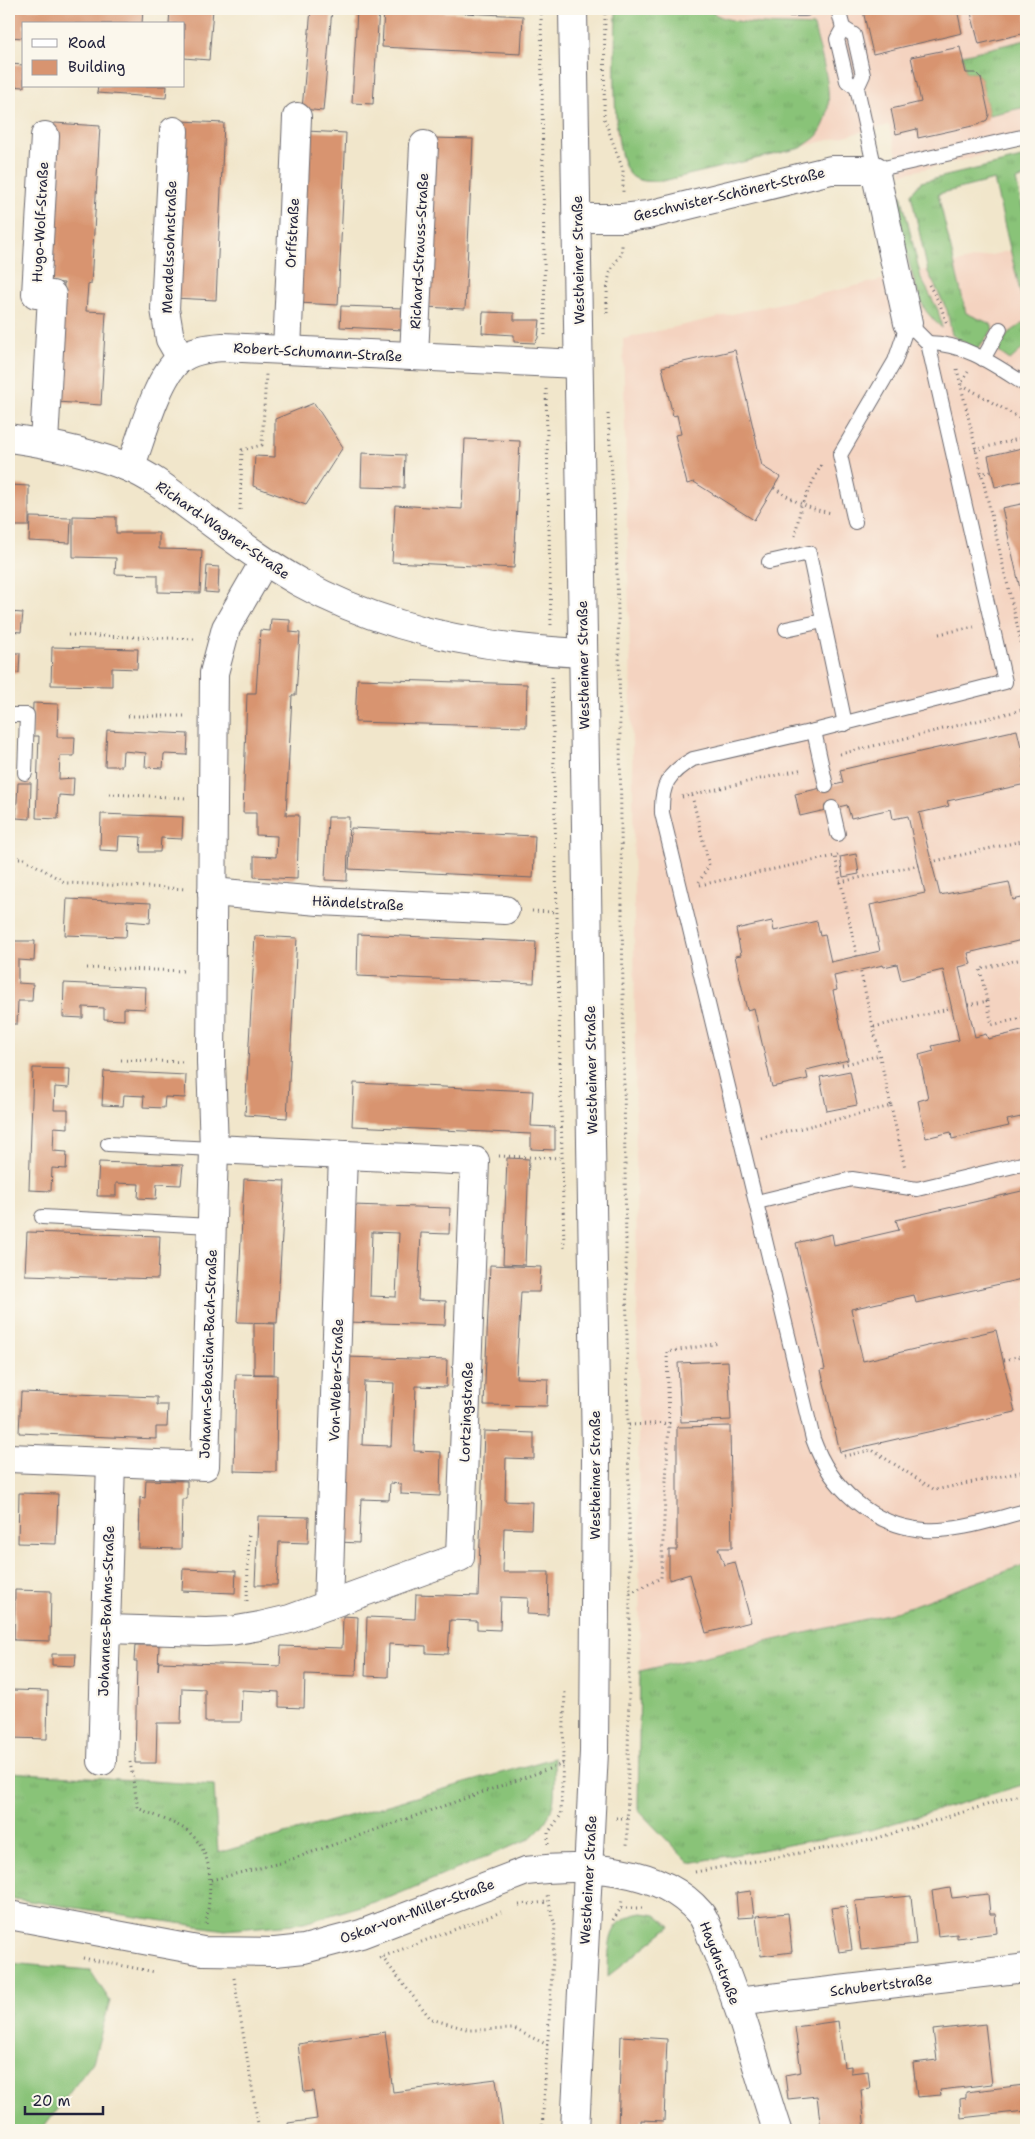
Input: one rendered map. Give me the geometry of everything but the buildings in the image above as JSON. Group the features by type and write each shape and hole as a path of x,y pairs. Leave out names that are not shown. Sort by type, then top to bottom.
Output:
{"street":[{"name":"Westheimer Straße","path":"574,9 596,1446 594,1752 575,2130"},
{"name":"Orffstraße","path":"277,350 297,117"},
{"name":"Mendelssohnstraße","path":"174,132 165,310 170,339 181,358"},
{"name":"Hugo-Wolf-Straße","path":"44,443 52,295 36,294 45,136"},
{"name":"Richard-Strauss-Straße","path":"414,356 424,145"},
{"name":"Geschwister-Schönert-Straße","path":"578,218 623,218 648,215 831,170 875,170"},
{"path":"875,170 908,323"},
{"name":"Robert-Schumann-Straße","path":"130,468 167,372 181,358 209,348 578,364"},
{"name":"Richard-Wagner-Straße","path":"9,438 44,443 130,468 157,483 264,562 341,603 379,618 462,639 506,647 583,653"},
{"name":"Johann-Sebastian-Bach-Straße","path":"9,1458 205,1466 214,1149 211,1062 211,972 212,716 214,673 222,639 264,562"},
{"name":"Händelstraße","path":"212,892 319,901 505,910"},
{"path":"214,1149 475,1161"},
{"name":"Von-Weber-Straße","path":"328,1605 344,1155"},
{"name":"Lortzingstraße","path":"106,1629 206,1632 246,1628 290,1619 460,1557 475,1161"},
{"name":"Johannes-Brahms-Straße","path":"102,1761 111,1462"},
{"name":"Oskar-von-Miller-Straße","path":"9,1915 203,1951 236,1953 275,1952 304,1949 361,1934 526,1871 548,1868 588,1869"},
{"name":"Haydnstraße","path":"588,1869 624,1872 670,1888 700,1914 725,1971 777,2130"},
{"name":"Schubertstraße","path":"736,2002 1026,1968"}],"lane":[{"path":"783,9 805,9"},
{"path":"838,9 843,28 837,39 844,71 847,80 857,88 875,170 1026,136"},
{"path":"855,522 840,455 895,361 908,323 928,343 1005,682 814,732 693,759 676,769 666,782 662,798 662,813 757,1202 812,1439 821,1462 836,1484 872,1513 887,1521 926,1530 975,1523 1026,1511"},
{"path":"980,357 1000,329"},
{"path":"928,343 952,346 980,357 1026,385"},
{"path":"769,562 809,552 845,724"},
{"path":"786,629 823,621"},
{"path":"9,714 27,715 25,773"},
{"path":"814,732 826,786"},
{"path":"832,808 838,834"},
{"path":"108,1144 214,1149"},
{"path":"757,1202 852,1179 917,1189 1026,1163"},
{"path":"42,1217 211,1226"}],"path":[{"path":"541,9 545,363 564,1253"},
{"path":"605,9 604,118 622,170 623,218 622,255 612,268 607,291 607,319"},
{"path":"238,543 242,450 262,445 277,350"},
{"path":"980,357 961,384 1026,422"},
{"path":"608,413 616,536 619,642 629,1425 630,1593 627,1846"},
{"path":"975,450 1026,437"},
{"path":"774,488 801,506 815,510 837,513 853,507"},
{"path":"1019,629 1026,627"},
{"path":"68,635 222,639"},
{"path":"662,798 692,796 1026,709"},
{"path":"128,716 212,716"},
{"path":"109,794 212,799"},
{"path":"696,886 850,853 846,833 838,834"},
{"path":"931,862 1026,840"},
{"path":"834,856 857,956"},
{"path":"9,858 23,858 66,882 212,892"},
{"path":"840,882 919,865"},
{"path":"1026,958 980,969 992,1025 1026,1017"},
{"path":"86,968 211,972"},
{"path":"860,969 909,1188"},
{"path":"968,1005 987,1001"},
{"path":"874,1027 952,1008"},
{"path":"842,1065 880,1055"},
{"path":"121,1060 211,1062"},
{"path":"756,1140 891,1106"},
{"path":"475,1161 486,1155 561,1158"},
{"path":"630,1593 662,1578 669,1423 667,1352 720,1342"},
{"path":"1004,1360 1026,1355"},
{"path":"629,1425 669,1423"},
{"path":"246,1628 249,1531"},
{"path":"561,1815 565,1690"},
{"path":"102,1761 130,1762 138,1808 190,1832 205,1851 211,1880 203,1951"},
{"path":"211,1880 284,1862 563,1764"},
{"path":"687,1874 871,1840 1026,1793"},
{"path":"621,1908 647,1909"},
{"path":"542,2130 555,1926"},
{"path":"236,1953 234,1980 260,2130"},
{"path":"382,1957 431,2019 470,2030 514,2028 548,2044"}],"shaded area":[{"path":"616,9 1026,9 1026,145 902,174 889,125 663,181 647,182 633,177 626,167 616,136"},
{"path":"1026,247 1026,1564 892,1613 640,1671 633,793 623,339"}],"green space":[{"path":"616,9 708,9 716,15 742,22 814,26 827,82 828,97 828,111 824,124 817,136 801,148 663,181 644,181 633,177 625,166 620,148 617,124 615,98"},
{"path":"1026,40 1026,107 989,115 981,78 976,73 966,73 962,55"},
{"path":"1026,157 1026,177 1016,180 1026,223 1026,317 994,180 938,194 966,313 991,324 993,329 977,350 952,335 947,310 928,272 911,194 921,182"},
{"path":"901,194 921,278 938,310 942,328 926,311 921,302 911,272 900,218"},
{"path":"1026,321 1026,346 1010,360 1000,353 998,347 1009,333"},
{"path":"1026,1564 1026,1784 870,1830 689,1863 638,1810 640,1671 892,1613"},
{"path":"554,1758 554,1793 551,1812 529,1839 391,1897 304,1923 225,1930 9,1898 9,1772 214,1785 218,1853"},
{"path":"642,1913 656,1915 671,1926 608,1976 612,1935 622,1921 630,1916"},
{"path":"9,1963 90,1970 110,2001 93,2062 41,2130 9,2130"}]}
